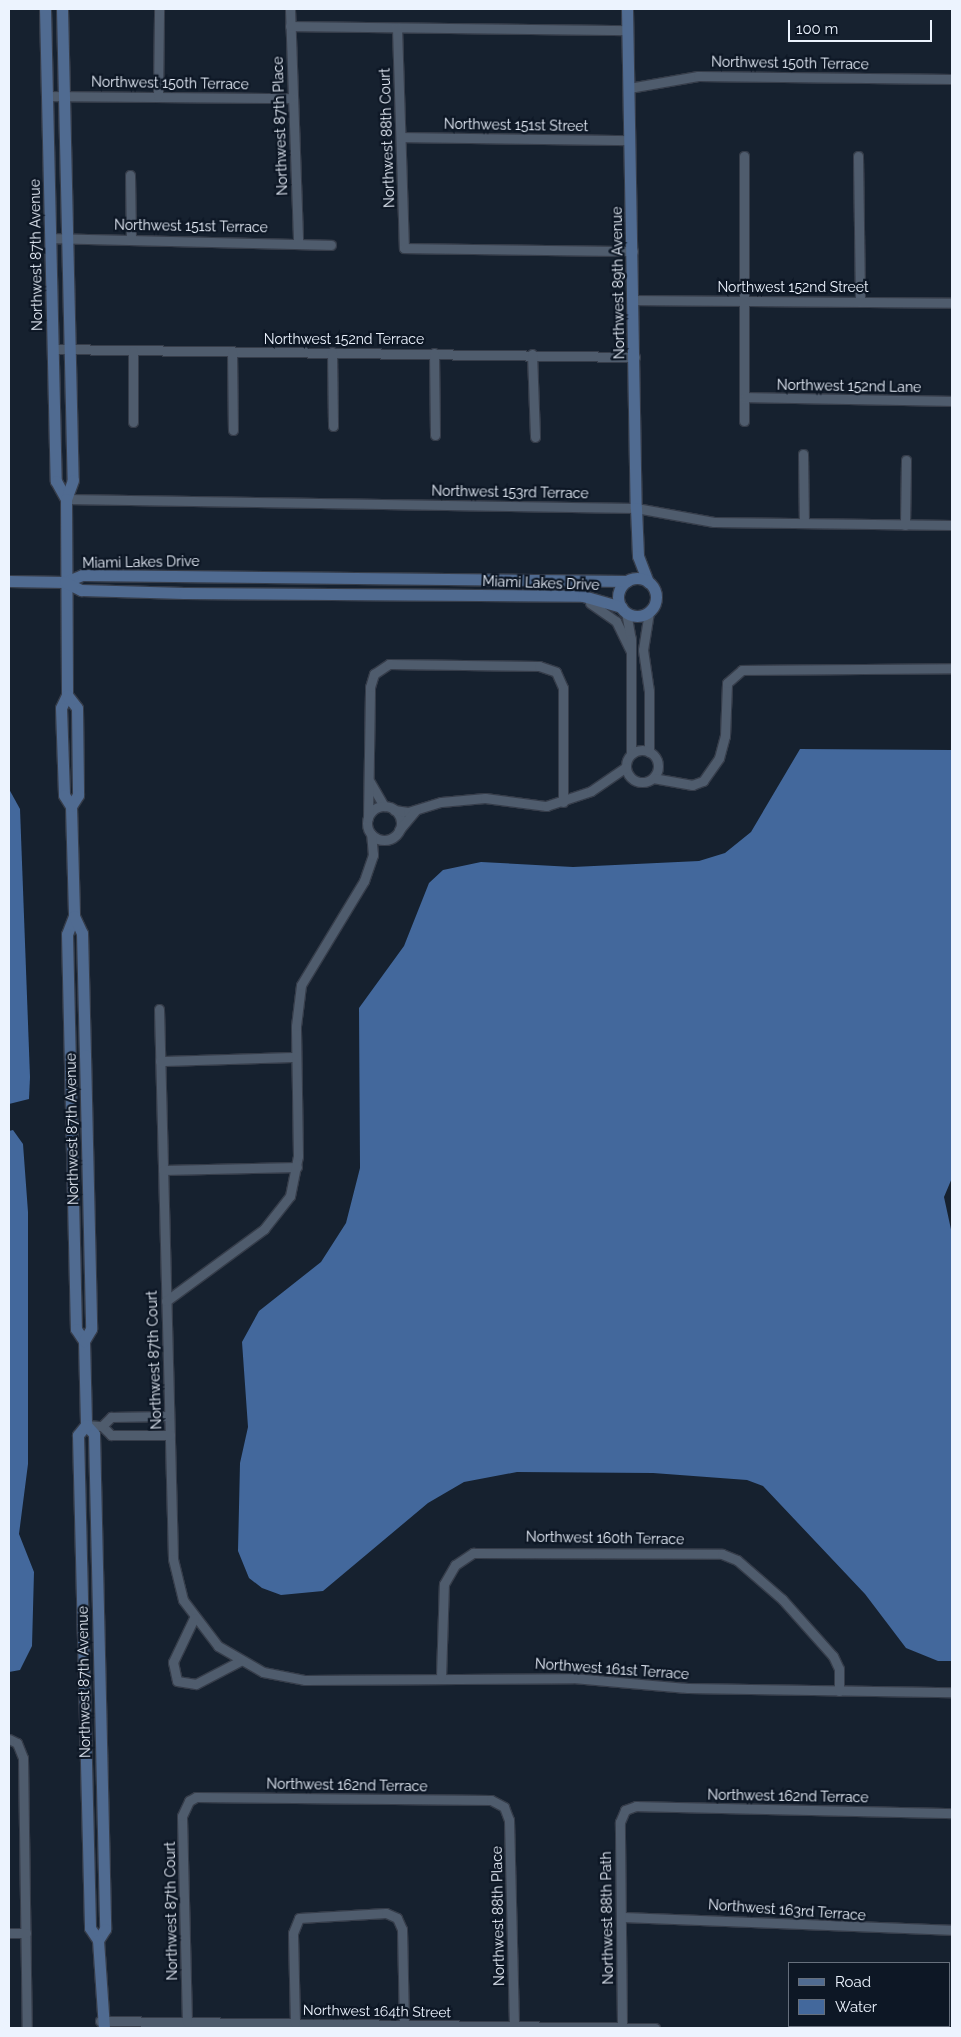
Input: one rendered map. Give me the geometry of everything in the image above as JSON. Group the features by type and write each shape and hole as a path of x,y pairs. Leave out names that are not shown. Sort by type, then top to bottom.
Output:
{"street":[{"name":"Northwest 87th Avenue","path":"45,9 56,481 66,498"},
{"name":"Northwest 87th Avenue","path":"62,9 73,480 66,498 67,695 62,708 64,795 71,806 74,916 67,934 76,1319 84,1341 86,1425 78,1435 86,1808 90,1928 98,1940 100,2026"},
{"path":"158,96 159,9"},
{"name":"Northwest 87th Place","path":"290,9 298,242"},
{"name":"Northwest 89th Avenue","path":"627,9 634,300 636,508 638,556 648,582"},
{"path":"290,26 628,30"},
{"name":"Northwest 88th Court","path":"397,28 404,248 633,251"},
{"name":"Northwest 150th Terrace","path":"629,88 698,76 952,79"},
{"name":"Northwest 150th Terrace","path":"47,96 292,98"},
{"name":"Northwest 151st Street","path":"401,137 630,140"},
{"path":"744,156 746,301 744,421"},
{"path":"858,156 860,302"},
{"path":"130,175 131,239"},
{"name":"Northwest 151st Terrace","path":"50,238 298,242 331,245"},
{"name":"Northwest 152nd Street","path":"634,300 952,303"},
{"name":"Northwest 152nd Terrace","path":"53,349 532,354 634,357"},
{"path":"132,350 133,422"},
{"path":"232,351 233,430"},
{"path":"332,352 333,426"},
{"path":"434,353 436,435"},
{"path":"532,354 535,437"},
{"name":"Northwest 152nd Lane","path":"745,397 952,401"},
{"path":"803,454 804,522"},
{"path":"905,525 906,460"},
{"name":"Northwest 153rd Terrace","path":"66,498 636,508 714,522 952,525"},
{"name":"Northwest 89th Avenue","path":"629,580 638,556"},
{"name":"Miami Lakes Drive","path":"65,582 82,575 629,580"},
{"path":"610,782 626,767 631,754 630,650 620,590 629,580 648,582 656,596 649,612 643,650 649,691 649,752 672,780"},
{"path":"9,581 65,582"},
{"name":"Miami Lakes Drive","path":"65,582 81,590 106,591 595,597 623,610"},
{"path":"575,597 608,612 630,650"},
{"path":"623,610 640,616 649,612"},
{"path":"373,855 368,818 374,674 389,664 539,666 556,672 563,688 563,802"},
{"path":"369,779 374,796 384,806 394,810 416,810 485,798 528,806 563,802 610,782 631,779 642,782 653,778 698,784 719,758 731,676 756,666 836,671 952,668"},
{"path":"631,754 649,752"},
{"path":"653,778 658,764"},
{"path":"626,767 631,779"},
{"path":"368,818 374,809 384,806"},
{"path":"394,810 400,819 399,830"},
{"path":"166,1302 273,1222 293,1189 297,1167 296,1057 302,985 360,887 373,855 387,839 399,830 416,810"},
{"path":"371,834 387,839"},
{"name":"Northwest 87th Court","path":"159,1009 172,1560 183,1600 194,1618 218,1646"},
{"path":"160,1061 296,1057"},
{"path":"163,1170 297,1167"},
{"path":"102,1426 111,1416 169,1416"},
{"path":"145,1416 145,1435"},
{"path":"86,1425 102,1426 111,1435 170,1435"},
{"name":"Northwest 160th Terrace","path":"441,1677 444,1584 459,1560 481,1551 729,1556 782,1599 833,1656 839,1669 839,1691"},
{"path":"194,1618 173,1662 177,1681 196,1684 240,1661"},
{"name":"Northwest 161st Terrace","path":"218,1646 240,1661 296,1680 441,1677 839,1691 952,1692"},
{"path":"13,1741 23,1758 27,2028"},
{"name":"Northwest 162nd Terrace","path":"190,1801 196,1797 491,1800 504,1807"},
{"name":"Northwest 87th Court","path":"188,2022 182,1816 190,1801"},
{"name":"Northwest 162nd Terrace","path":"625,1810 636,1806 952,1813"},
{"name":"Northwest 88th Place","path":"504,1807 509,1820 514,2026"},
{"name":"Northwest 88th Path","path":"622,2026 620,1822 625,1810"},
{"path":"295,2023 292,1933 299,1918 386,1913 398,1918 402,1929 404,2025"},
{"name":"Northwest 163rd Terrace","path":"621,1917 952,1930"},
{"path":"9,1933 26,1933"},
{"name":"Northwest 164th Street","path":"100,2026 188,2022 622,2026 655,2028"}],"water":[{"path":"800,749 952,750 952,1178 944,1197 952,1234 952,1661 938,1661 906,1648 865,1594 763,1486 747,1480 653,1473 517,1472 464,1482 428,1503 323,1591 281,1595 262,1588 249,1578 238,1551 240,1463 248,1427 242,1342 259,1311 321,1262 346,1223 360,1168 359,1008 404,946 429,883 443,870 481,862 573,867 699,861 725,853 751,832"},
{"path":"9,789 20,809 30,1077 29,1099 9,1104"},
{"path":"13,1130 23,1144 28,1212 28,1464 19,1534 34,1572 32,1646 20,1670 9,1672 9,1131"}]}
